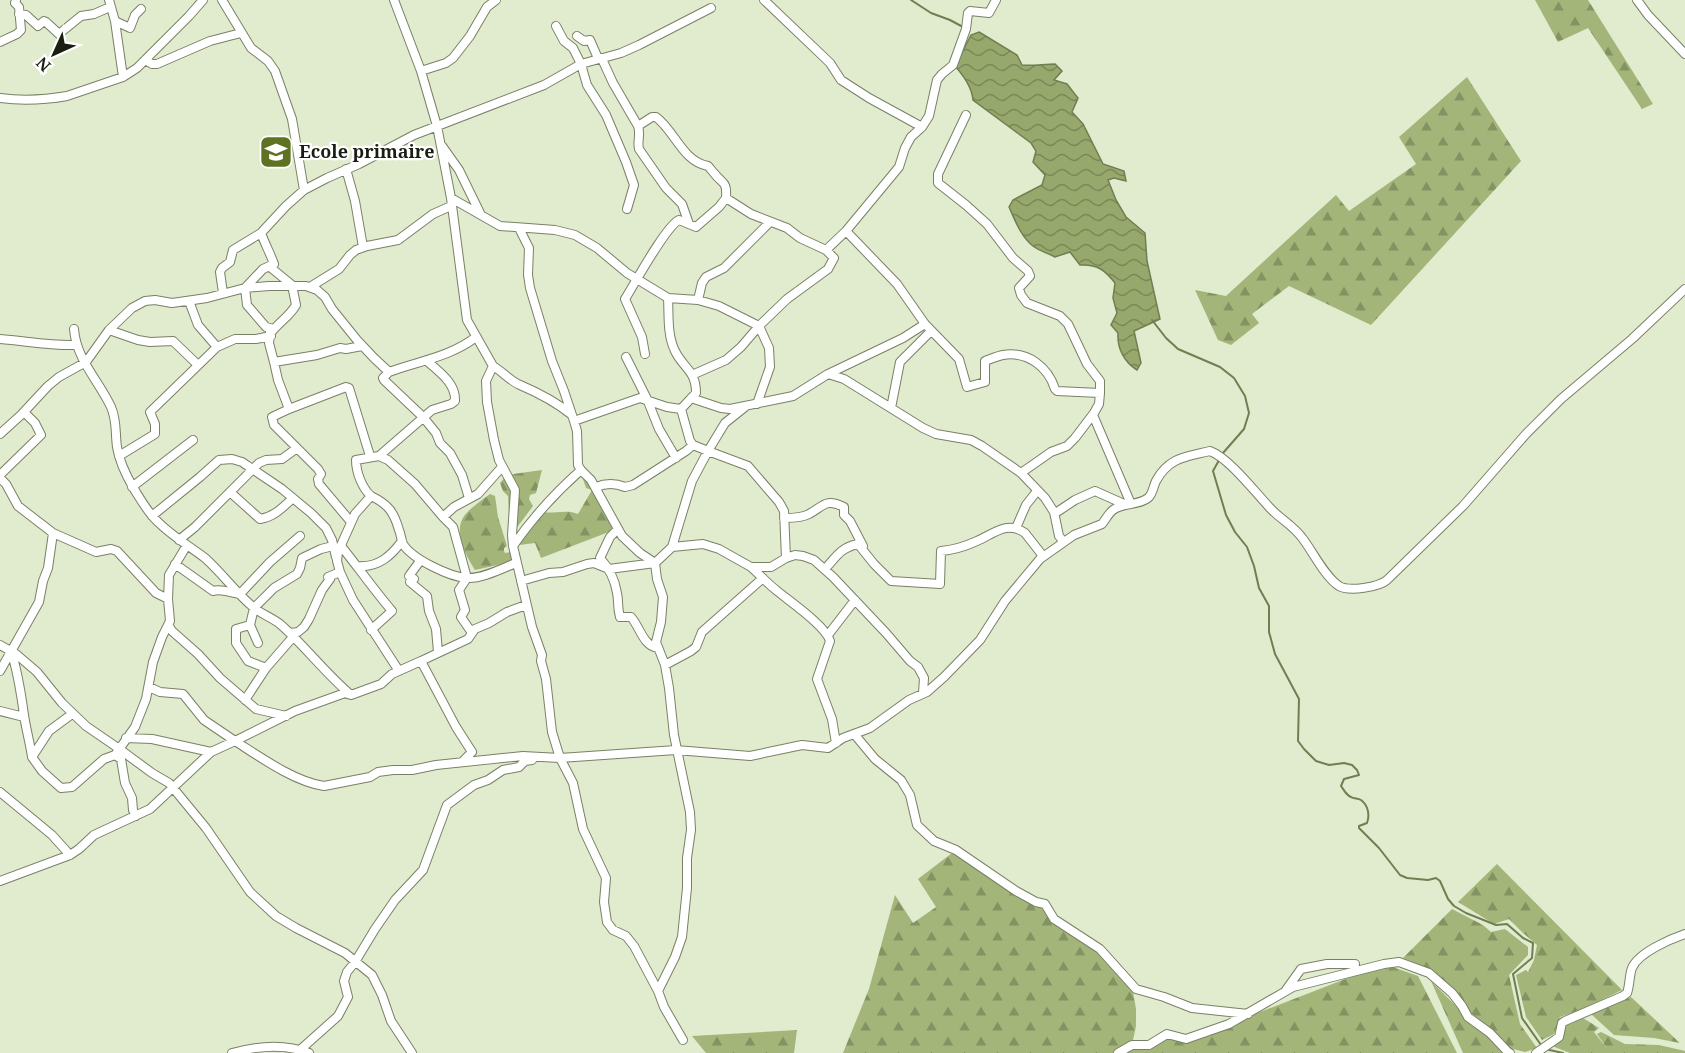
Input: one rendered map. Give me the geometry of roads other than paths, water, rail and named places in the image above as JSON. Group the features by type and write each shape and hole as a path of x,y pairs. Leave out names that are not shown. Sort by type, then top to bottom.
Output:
{"street":[{"path":"0,42 21,30 19,7 16,0"},
{"path":"0,98 32,101 58,98 123,77 137,68 203,0"},
{"path":"222,0 250,48 268,61 275,70 292,119 304,190"},
{"path":"394,0 421,71 437,126 451,202 467,320 493,366 519,385 550,399 573,418"},
{"path":"421,71 446,63 453,57 470,36 487,8 496,0"},
{"path":"764,0 830,63 841,80 868,98 922,127"},
{"path":"826,250 846,231 899,167 911,137 922,127 929,116 938,80 953,65 966,29 968,13 975,11 989,13 996,0"},
{"path":"1637,0 1685,54"},
{"path":"19,14 26,15 38,26 44,21 59,34 81,16 94,14 110,3 115,21 123,77"},
{"path":"223,293 220,272 229,262 233,250 261,233 304,190 414,135 544,85 581,64 621,53 711,8"},
{"path":"115,21 130,28 135,15 141,9"},
{"path":"556,26 564,41 573,48 581,64 587,85 606,115 630,173 634,189 627,209"},
{"path":"145,60 157,64 210,41 241,33"},
{"path":"577,36 584,41 590,40 597,56 602,59 638,126 639,149 663,184 682,204 689,224"},
{"path":"966,115 938,174 938,183 966,204 987,224 1013,258 1028,271 1030,276 1019,288 1021,294 1027,303 1060,316 1068,324 1087,364 1100,381 1099,404 1075,438 1066,446 1051,452 1021,473"},
{"path":"638,126 656,117 694,161 708,166 727,186 726,198 696,227 679,220 671,226 625,298 642,337 645,354"},
{"path":"440,144 459,170 481,215"},
{"path":"346,169 355,201 363,247"},
{"path":"692,375 726,360 787,299 828,269 834,258 826,250 800,238 786,228 751,214 726,198"},
{"path":"451,202 500,226 555,230 575,235 597,248 627,273 668,298 698,300 718,306 759,326 769,348 770,367 757,404"},
{"path":"310,287 333,274 350,255 363,247 398,240 451,202"},
{"path":"698,300 702,283 706,277 724,268 770,222"},
{"path":"519,228 529,248 530,288 552,361 577,431 577,455 580,470 588,476 596,488 625,539 655,563 663,597 661,622 656,642 665,665 670,712 691,830 682,937 658,991"},
{"path":"846,231 897,284 928,328 959,359 968,388 985,382 984,362 1005,355 1017,355 1036,362 1048,374 1057,390 1100,393"},
{"path":"261,233 274,264"},
{"path":"274,264 270,267 292,285 295,295 296,307 278,323 269,343 278,380 289,409"},
{"path":"245,288 263,270 274,264"},
{"path":"0,434 55,380 86,362 109,330 132,308 145,301 172,303 189,301 245,288 292,285 310,287 326,297 332,309 362,346 389,372"},
{"path":"245,288 248,306 266,327 270,328 271,335"},
{"path":"300,1050 338,1016 348,998 344,981 347,972 356,962 395,900 423,870 447,805 474,785 488,780 503,770 519,767 525,761 559,757 676,750 750,756 802,745 828,748 843,738 855,735 883,720 909,700 927,692 945,677 980,640 1005,601 1043,556 1074,534 1102,524 1114,509 1149,498 1158,477 1172,461 1213,452 1229,464 1271,509 1294,528 1338,585 1353,588 1378,585 1388,580 1463,506 1526,434 1561,399 1632,339 1685,289"},
{"path":"668,298 673,344 696,383 696,393 681,409"},
{"path":"189,301 198,324 217,347"},
{"path":"691,398 730,409 793,396 828,374 928,328"},
{"path":"891,408 900,362 928,328"},
{"path":"74,329 76,345 114,413 119,456 132,487 152,516 221,573 254,608 277,622 307,649 333,679 351,695"},
{"path":"109,330 138,340 173,341 198,365"},
{"path":"119,456 155,434 155,424 150,412 217,347 235,339 256,339 271,335"},
{"path":"469,498 454,459 442,446 436,433 383,378 389,372 456,350 476,337"},
{"path":"0,339 57,346 76,345"},
{"path":"274,362 317,355 340,348 362,346"},
{"path":"626,357 659,429 676,458"},
{"path":"375,456 434,409 454,402 456,398 451,384 427,361"},
{"path":"493,366 486,381 487,402 494,440 502,466 515,490 513,546 526,605 542,655 551,726 559,757 573,783 583,829 606,878 604,902 607,922 613,930 626,936 634,946 683,1040"},
{"path":"828,374 844,379 923,428 936,434 971,440 1021,473 1045,498 1054,512 1059,536 1063,541"},
{"path":"351,522 319,484 318,479 321,474 318,469 277,428 272,420 273,416 328,393 349,388 375,456"},
{"path":"573,418 603,412 640,398 681,409"},
{"path":"521,581 594,563 609,569 655,563 672,547 692,481 708,451 725,423 746,406"},
{"path":"681,409 693,445 748,466 779,502 784,511 786,558"},
{"path":"24,412 35,423 41,435 0,477 18,506 53,533 96,552 111,549 117,551 156,593 168,600"},
{"path":"1093,415 1128,504"},
{"path":"132,487 193,440"},
{"path":"596,488 616,483 628,487 693,445"},
{"path":"179,540 195,528 262,461 285,458 297,448"},
{"path":"472,633 461,617 465,610 459,590 467,578 453,527 415,484 388,460 375,456 356,461 364,488 371,496 382,501 393,514 402,541 420,561 434,568 467,578 493,572 516,563"},
{"path":"152,516 219,460 237,460 293,498 310,513 326,528 337,546 357,566 392,611 371,630"},
{"path":"443,518 454,507 478,494 502,466"},
{"path":"513,546 538,512 580,470"},
{"path":"1016,528 1026,505 1037,491"},
{"path":"1054,512 1094,491 1128,504"},
{"path":"230,492 260,519 275,513 293,498"},
{"path":"371,496 355,514 337,546 336,558 353,600 399,671"},
{"path":"784,518 808,515 822,505 830,503 844,507 844,515 850,521 874,564"},
{"path":"825,569 838,552 847,546 858,544 891,581 940,584 941,551 951,550 1010,527 1025,533 1043,556"},
{"path":"618,529 610,537 600,558 609,569 618,594 617,608 620,617 631,617 638,625 642,637 653,647 658,648"},
{"path":"0,671 39,602 48,568 53,533"},
{"path":"240,594 270,562 300,536"},
{"path":"357,566 370,566 388,558 402,541"},
{"path":"672,547 703,544 719,549 751,567 828,635 830,641 817,679 832,719 836,743"},
{"path":"11,651 23,697 24,717 32,757 42,771 61,788 72,787 104,759 117,752 135,727 146,699 153,662 162,637 169,626 169,575 187,545"},
{"path":"258,642 250,625 254,608 274,588 297,574 302,558 321,549 337,546"},
{"path":"751,567 771,567 795,555 813,560 825,569 918,667 924,678 923,693"},
{"path":"420,561 409,576 414,579 410,582 427,596 429,611 436,629 438,652"},
{"path":"175,564 213,591 218,589 240,594"},
{"path":"245,700 291,635 304,627 330,579 328,577 340,572"},
{"path":"665,665 696,647 702,632 764,578"},
{"path":"828,635 855,600"},
{"path":"0,881 70,855 94,835 150,809 211,752 286,716 345,693 351,695 381,684 392,674 468,639 475,629 526,605"},
{"path":"250,625 236,629 236,643 248,661 267,668"},
{"path":"169,626 220,678 256,709 286,716"},
{"path":"0,645 11,651 36,672 72,714 117,752 166,780 206,828 250,892 282,920 345,953 372,975 391,1021 412,1053"},
{"path":"420,661 472,752 463,761"},
{"path":"149,687 160,692 183,694 204,720 284,772 318,785 324,786 370,777 378,772 412,770 463,761 499,760 524,756 559,757"},
{"path":"0,711 24,717"},
{"path":"32,757 49,731 72,714"},
{"path":"855,735 875,759 901,780 910,795 917,825 934,841 956,849 1016,891 1036,902 1045,904 1054,920 1100,949 1136,989 1192,1008 1248,1014"},
{"path":"126,738 152,739 211,752"},
{"path":"117,752 121,759 125,783 132,798 136,816"},
{"path":"0,792 52,835 70,855"},
{"path":"1536,1053 1559,1037 1562,1023 1565,1021 1627,993 1630,971 1634,964 1647,952 1685,934"},
{"path":"1118,1053 1131,1045 1149,1045 1167,1035 1186,1039 1229,1024 1293,987 1399,962 1429,973 1452,993 1468,1017 1510,1053"},
{"path":"1285,992 1301,969 1328,964 1355,964"},
{"path":"232,1053 254,1047 285,1047 309,1053"}],"water":[{"path":"979,32 1017,55 1022,65 1055,64 1062,71 1054,80 1067,84 1078,98 1072,112 1083,124 1103,164 1124,171 1126,181 1114,178 1108,180 1126,217 1145,233 1147,261 1160,319 1134,331 1141,363 1137,370 1122,354 1118,333 1111,325 1117,313 1113,298 1115,283 1111,278 1096,267 1080,265 1070,252 1055,257 1035,248 1025,238 1016,223 1009,207 1013,200 1042,185 1045,175 1033,162 1036,151 1031,143 973,100 969,86 955,66 971,35"}],"waterway":[{"path":"911,0 931,13 963,27"},
{"path":"1152,320 1178,349 1220,367 1234,378 1245,396 1249,413 1244,429 1223,453 1213,471 1226,515 1235,532 1247,547 1259,588 1269,606 1269,632 1275,654 1299,699 1298,741 1316,761 1329,765 1344,763 1352,765 1357,770 1359,775 1344,779 1341,786 1348,795 1361,800 1365,805 1368,810 1368,820 1359,828 1379,848 1400,875 1428,880 1436,878 1454,906 1496,925 1507,924 1523,938 1533,943 1532,958 1513,974 1522,1018 1541,1045"},
{"path":"1545,1049 1563,1053"}],"place":[{"name":"Ecole primaire","path":"276,152"}]}
